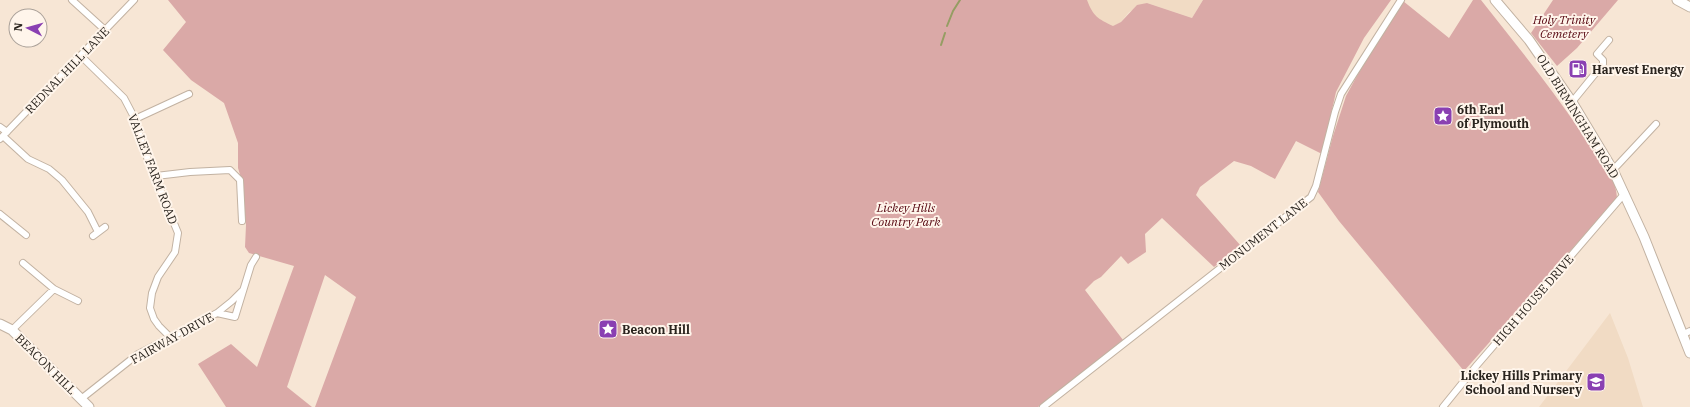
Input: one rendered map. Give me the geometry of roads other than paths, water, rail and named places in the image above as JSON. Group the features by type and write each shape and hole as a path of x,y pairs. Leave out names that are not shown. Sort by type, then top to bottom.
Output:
{"main road":[{"name":"OLD BIRMINGHAM ROAD","path":"1495,0 1529,40 1572,102 1613,170 1625,193 1686,333 1690,353"},
{"path":"1678,0 1690,7"},
{"name":"BEACON HILL","path":"0,324 12,330 89,407"}],"street":[{"path":"72,0 104,30"},
{"name":"REDNAL HILL LANE","path":"3,136 134,0"},
{"name":"MONUMENT LANE","path":"1043,407 1311,196 1316,186 1333,118 1341,94 1401,0"},
{"path":"1572,102 1603,64 1603,60 1597,54 1609,40"},
{"name":"VALLEY FARM ROAD","path":"81,56 124,98 135,119 144,150 156,176 178,233 175,252 158,277 152,293 150,308 154,320 170,337"},
{"path":"135,119 189,94"},
{"path":"1613,170 1656,124"},
{"path":"0,127 3,136 28,159 49,169 62,180 88,212 96,234 105,227"},
{"path":"156,176 190,172 230,170 240,180 242,221"},
{"name":"HIGH HOUSE DRIVE","path":"1443,407 1476,365 1625,193"},
{"path":"0,214 26,235"},
{"name":"FAIRWAY DRIVE","path":"81,399 138,354 217,313 235,317 251,265 256,257"},
{"path":"23,263 54,289 78,301"},
{"path":"12,330 54,289"},
{"path":"217,313 243,290"}],"waterway":[{"path":"947,26 953,11 960,0"},
{"path":"941,45 945,33"}],"place":[{"name":"Harvest Energy","path":"1578,69"},
{"name":"6th Earl of Plymouth","path":"1443,116"},
{"name":"Beacon Hill","path":"608,329"},
{"name":"Lickey Hills Primary School and Nursery","path":"1596,382"}],"park label":[{"name":"Holy Trinity Cemetery","path":"1564,26"},
{"name":"Lickey Hills Country Park","path":"906,214"}]}
